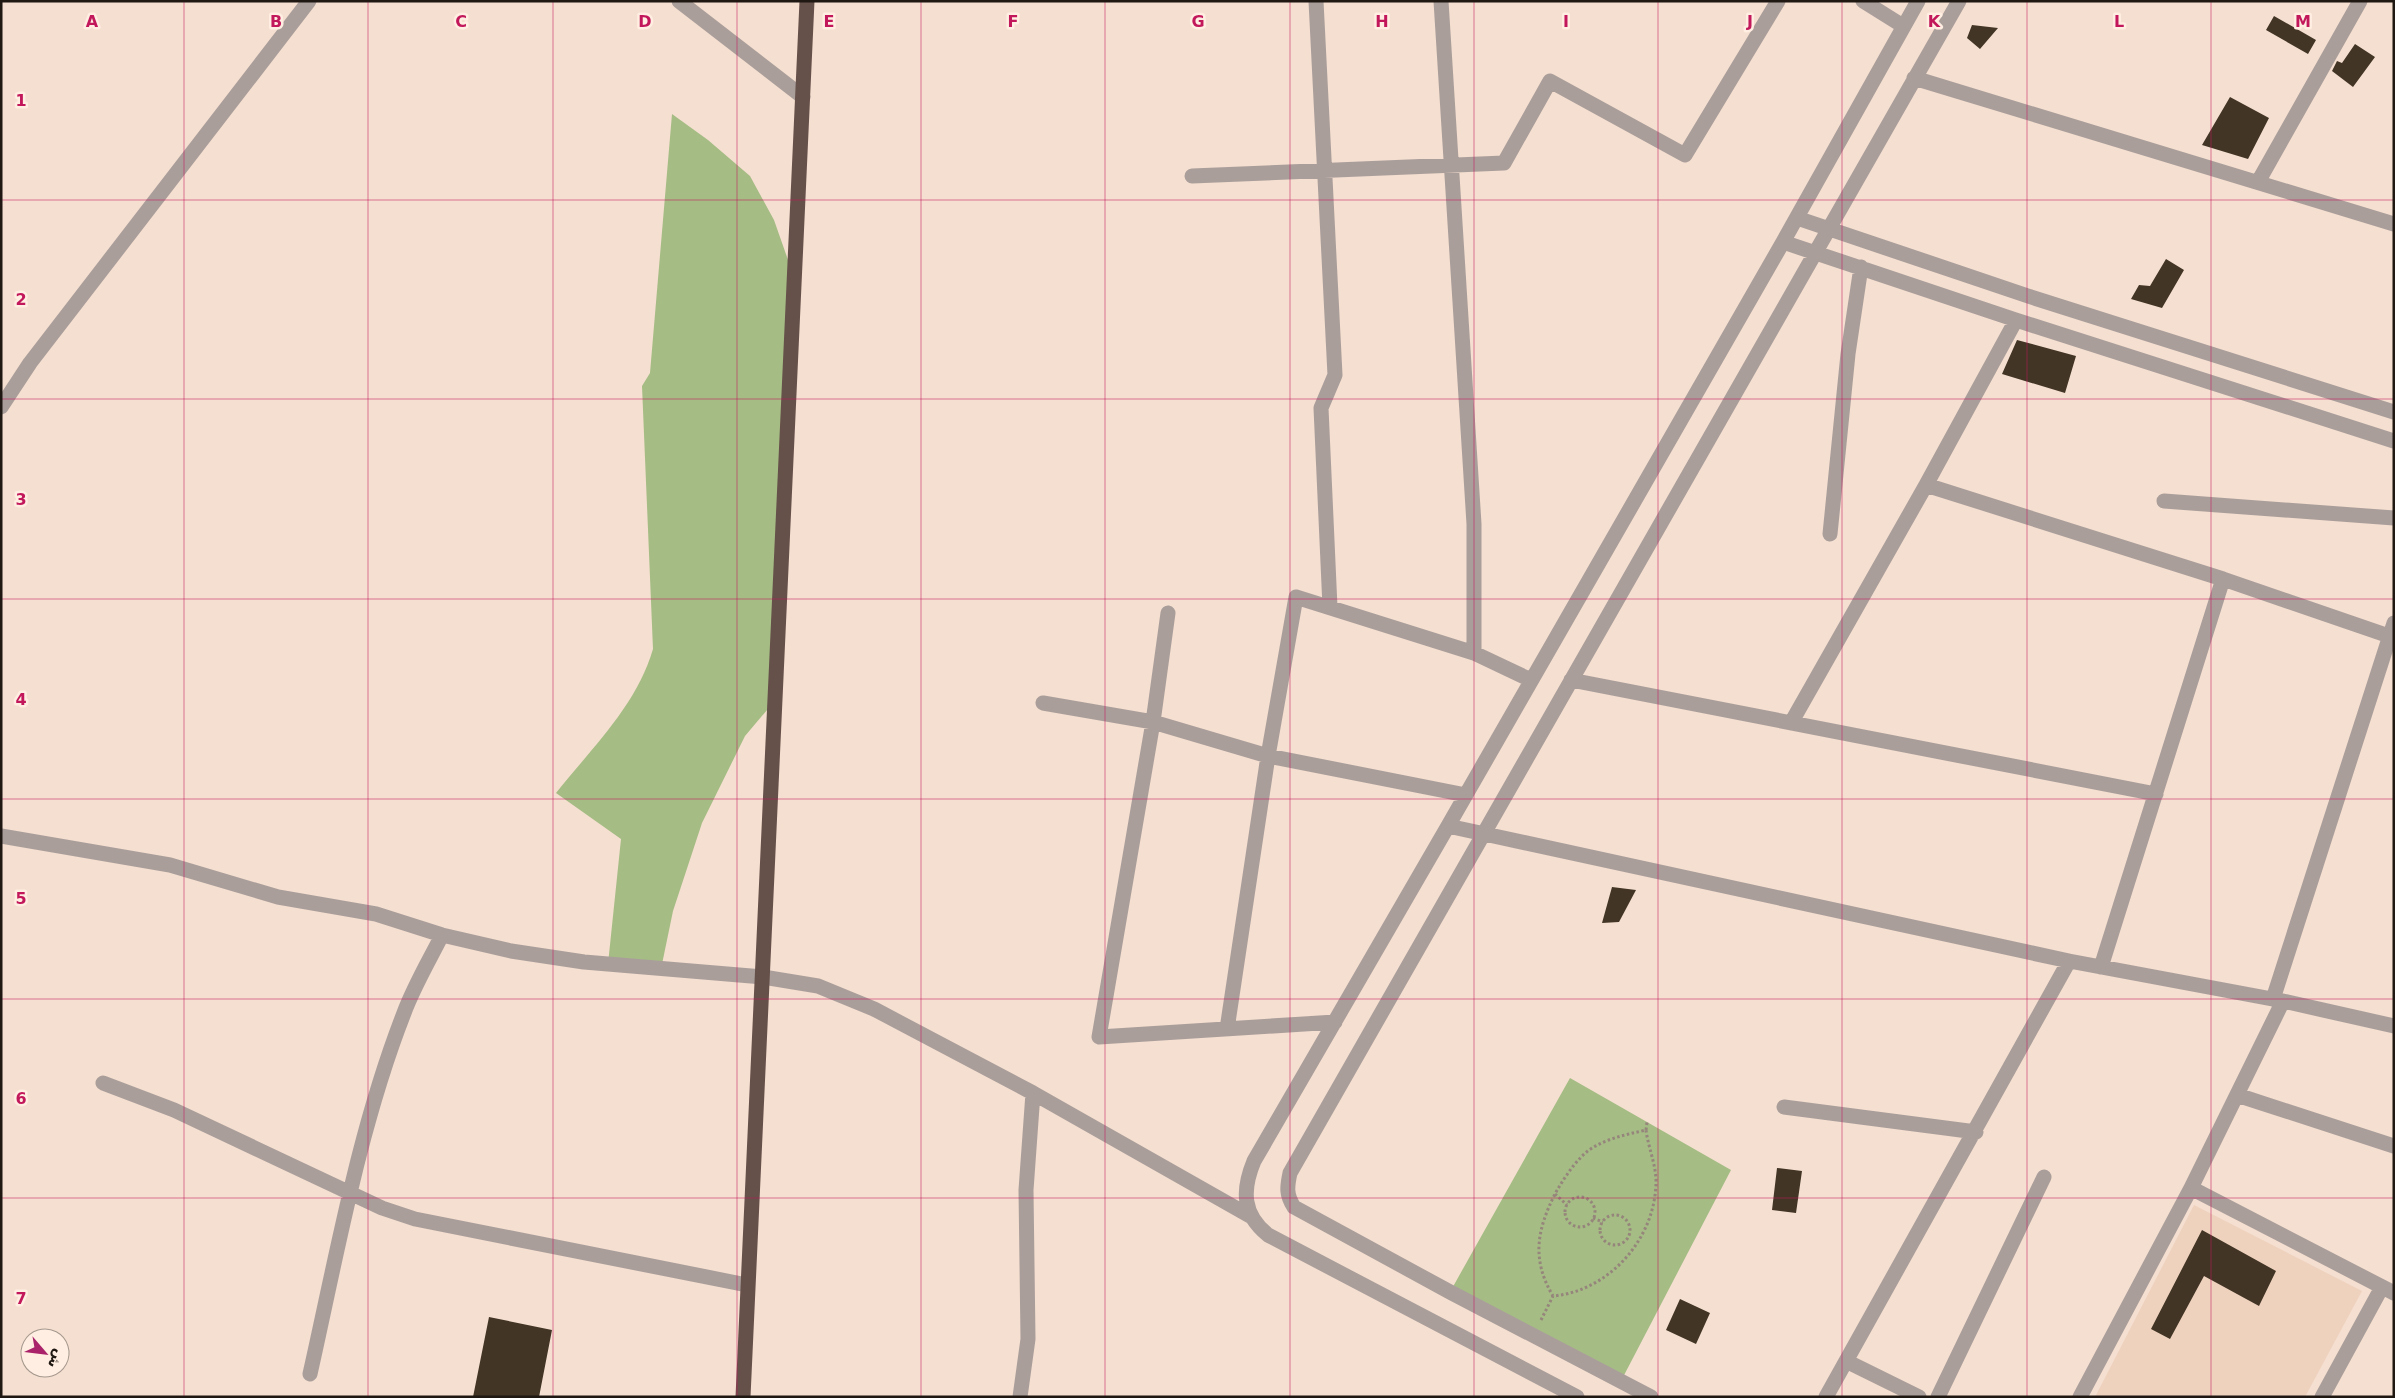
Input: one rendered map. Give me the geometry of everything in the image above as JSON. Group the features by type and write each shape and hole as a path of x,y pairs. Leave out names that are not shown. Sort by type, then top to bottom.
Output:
{"highway":[{"path":"743,1397 807,1"}],"street":[{"path":"1,407 30,364 309,1"},
{"path":"679,1 803,97"},
{"path":"1316,1 1323,170 1335,375 1321,408 1330,607"},
{"path":"1441,1 1474,524 1474,654"},
{"path":"1192,176 1504,163 1550,82 1685,155 1778,1"},
{"path":"1863,1 1904,26"},
{"path":"1250,1216 1246,1190 1247,1177 1254,1161 1797,218 1918,1"},
{"path":"1651,1397 1533,1336 1294,1207 1289,1200 1287,1186 1290,1173 1958,1"},
{"path":"2258,182 2360,1"},
{"path":"1914,78 2394,224"},
{"path":"1797,218 2028,296 2394,412"},
{"path":"1783,242 2016,320 2394,441"},
{"path":"1830,534 1848,354 1861,268"},
{"path":"1791,723 1926,486 2016,320"},
{"path":"1926,486 2392,630 2278,1000 2237,1095 2191,1188 2080,1397"},
{"path":"2164,501 2394,518"},
{"path":"2102,967 2223,579"},
{"path":"1227,1029 1268,756 1296,596 1474,654 1531,680"},
{"path":"1168,613 1153,722 1098,1037 1335,1022"},
{"path":"1571,680 2156,794"},
{"path":"1043,703 1153,722 1268,756 1466,795"},
{"path":"1448,826 2070,961 2278,1000 2394,1026"},
{"path":"1,836 170,865 278,897 376,914 442,935 512,951 584,962 763,977 818,986 874,1009 1033,1093 1250,1216 1258,1227 1268,1235 1548,1390 1577,1397"},
{"path":"310,1374 351,1193 377,1091 404,1012 442,935"},
{"path":"1826,1397 2070,961"},
{"path":"103,1083 174,1110 382,1208 415,1219 747,1285"},
{"path":"1020,1397 1028,1339 1026,1190 1033,1093"},
{"path":"2237,1095 2394,1146"},
{"path":"1784,1107 1976,1132"},
{"path":"1938,1397 2044,1176"},
{"path":"2191,1188 2388,1290 2322,1397"},
{"path":"1846,1361 1919,1397"}],"path":[{"path":"1553,1296 1580,1291 1599,1281 1616,1269 1637,1243 1647,1222 1655,1193 1654,1162 1646,1130 1647,1122"},
{"path":"1553,1296 1545,1282 1540,1266 1539,1246 1544,1216 1565,1176 1587,1152 1617,1136 1646,1130"},
{"path":"1555,1194 1567,1205"},
{"path":"1574,1198 1588,1199 1594,1207 1593,1218 1584,1226 1574,1225 1570,1223 1565,1214 1567,1205 1574,1198"},
{"path":"1615,1215 1625,1219 1630,1228 1628,1238 1620,1245 1606,1243 1600,1236 1602,1222 1615,1215"},
{"path":"1593,1218 1602,1222"},
{"path":"1628,1238 1637,1243"},
{"path":"1533,1336 1553,1296"}],"shaded area":[{"path":"2194,1205 2362,1291 2305,1397 2095,1397"}],"green space":[{"path":"672,114 708,140 750,176 774,220 794,277 773,703 745,736 702,823 673,911 661,969 608,964 621,839 556,793 625,708 646,669 653,649 642,386 650,373"},
{"path":"1570,1078 1731,1170 1621,1381 1450,1292"}],"building":[{"path":"2274,16 2316,40 2308,54 2266,30"},
{"path":"1972,25 1998,28 1980,49 1967,38"},
{"path":"2355,44 2375,57 2353,87 2332,71 2337,61 2342,63"},
{"path":"2230,97 2269,118 2248,159 2202,145"},
{"path":"2166,259 2184,270 2162,308 2131,299 2139,285 2150,286"},
{"path":"2017,340 2076,356 2065,393 2002,374"},
{"path":"1612,887 1636,890 1619,922 1602,923"},
{"path":"1777,1168 1802,1171 1796,1213 1772,1210"},
{"path":"2202,1230 2276,1271 2259,1306 2204,1276 2170,1339 2151,1329"},
{"path":"1680,1299 1710,1313 1696,1344 1666,1330"},
{"path":"489,1317 552,1330 539,1397 473,1397"}]}
